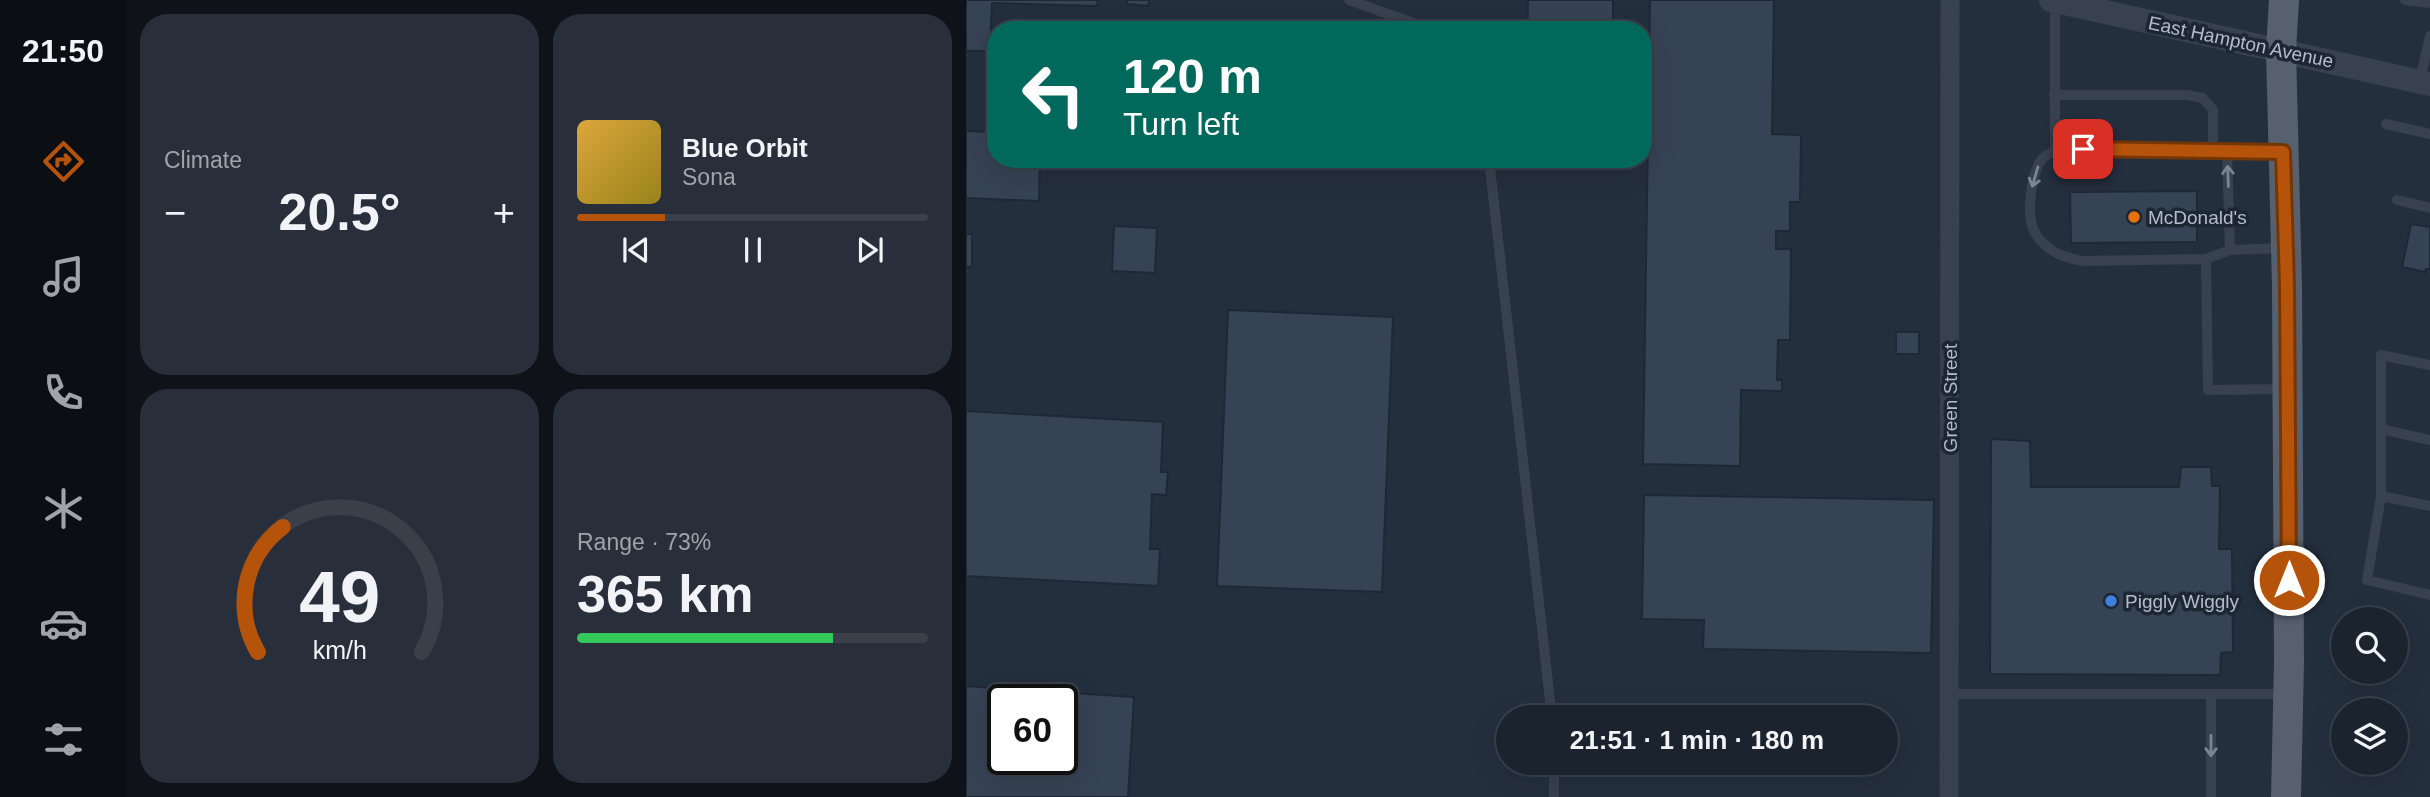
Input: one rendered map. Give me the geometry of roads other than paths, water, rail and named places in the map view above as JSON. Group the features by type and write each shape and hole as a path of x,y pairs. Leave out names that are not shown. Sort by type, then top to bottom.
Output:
{"main road":[{"path":"2284,0 2281,50 2286,248 2289,694 2286,797"}],"street":[{"name":"Green Street","path":"1949,797 1950,0"},
{"name":"East Hampton Avenue","path":"2053,0 2425,83"}],"lane":[{"path":"1349,0 1408,21"},
{"path":"2053,0 2055,150"},
{"path":"2406,0 2430,4"},
{"path":"2425,83 2430,36"},
{"path":"2054,96 2187,95 2203,98 2213,110 2213,153"},
{"path":"2386,124 2430,134"},
{"path":"2283,152 2055,150 2043,158 2037,167 2031,189 2031,222 2034,232 2050,250 2083,261 2206,259 2230,250 2286,248"},
{"path":"2227,152 2230,250"},
{"path":"1490,168 1551,705"},
{"path":"2397,200 2430,208"},
{"path":"2206,259 2208,390 2287,389"},
{"path":"2430,365 2382,355 2381,496 2367,580 2430,595"},
{"path":"2381,429 2430,440"},
{"path":"2381,496 2430,506"},
{"path":"1949,694 2289,694"},
{"path":"2211,694 2211,797"},
{"path":"1554,775 1554,797"}],"place":[{"name":"McDonald's","path":"2134,217"},
{"name":"Piggly Wiggly","path":"2111,601"}]}
